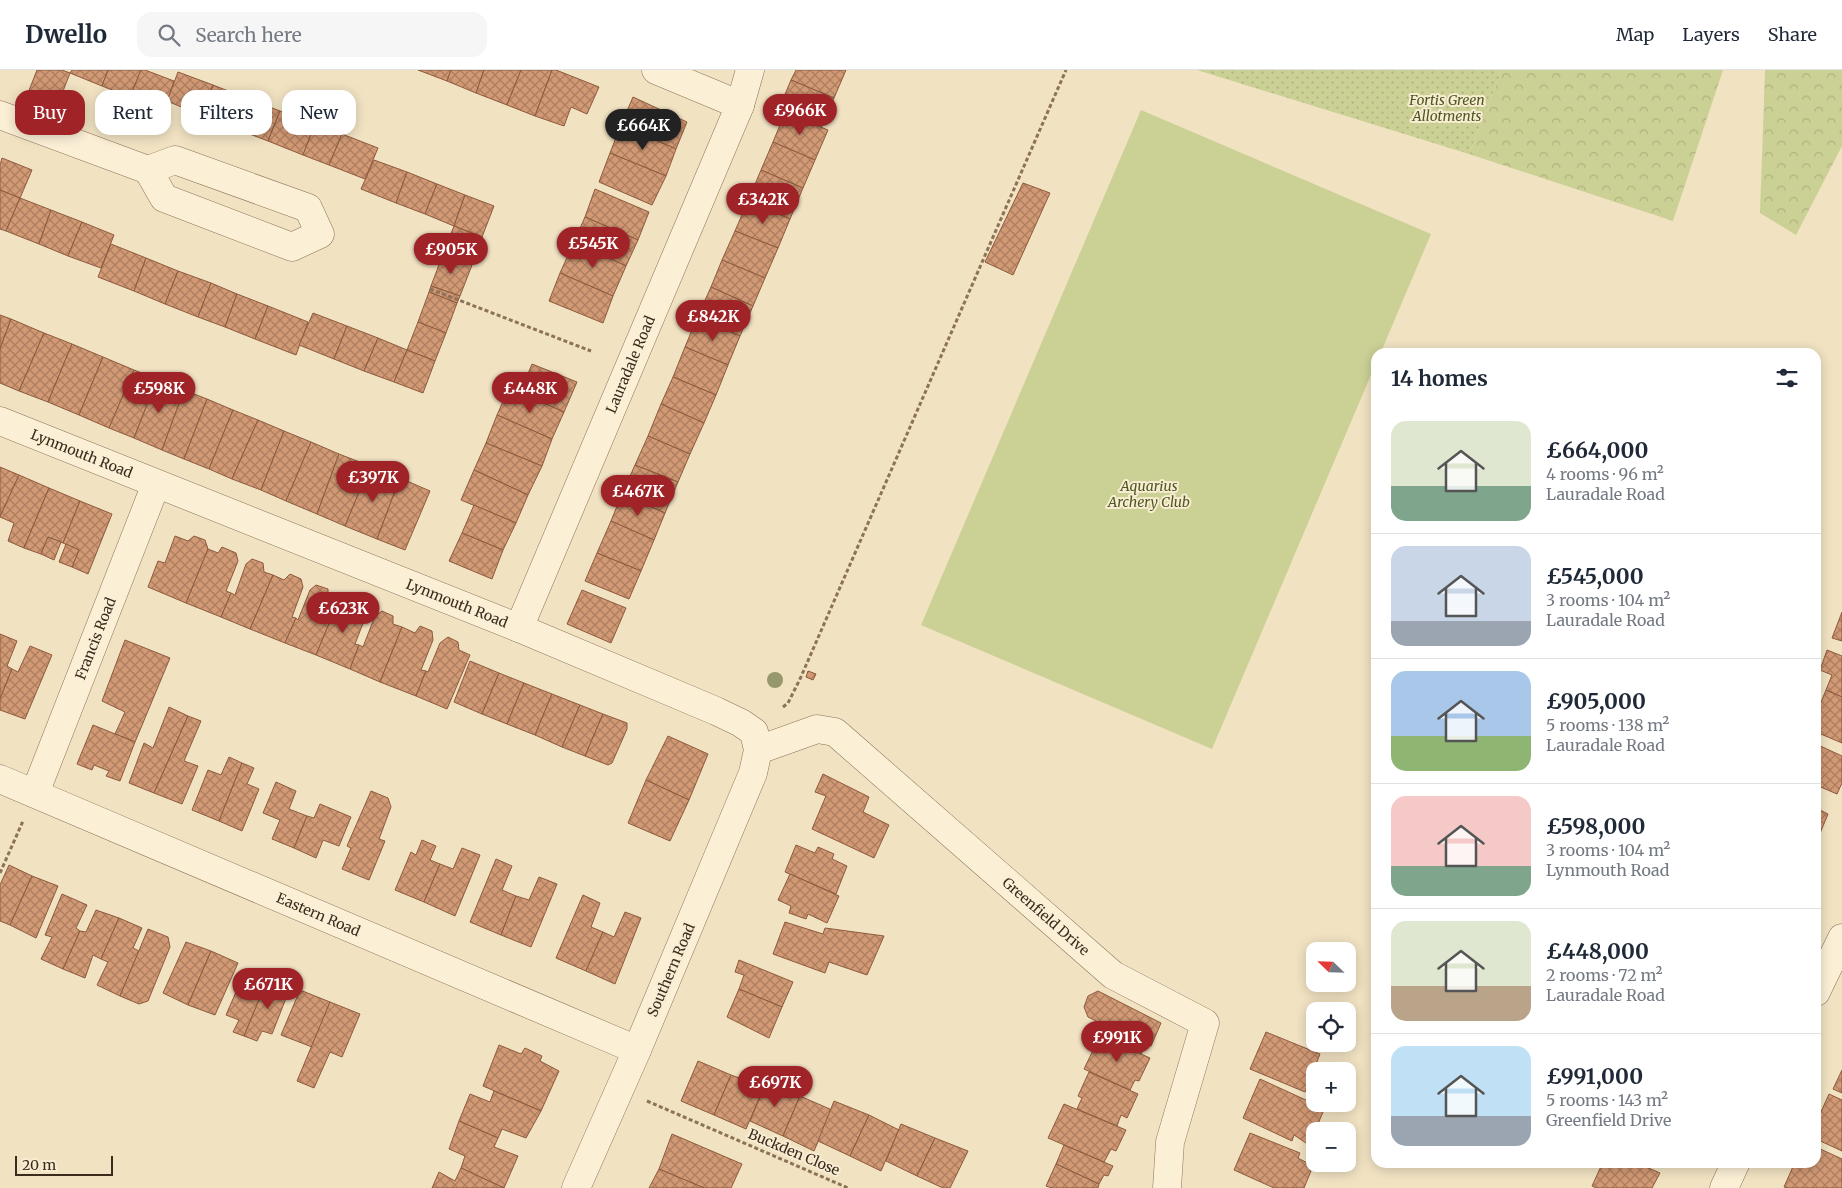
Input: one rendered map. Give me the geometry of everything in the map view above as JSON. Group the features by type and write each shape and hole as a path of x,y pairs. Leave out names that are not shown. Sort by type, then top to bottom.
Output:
{"street":[{"path":"656,70 740,106"},
{"name":"Lauradale Road","path":"518,628 740,106 750,70"},
{"path":"0,115 148,170 164,198 292,247 320,234 308,208 175,160 148,170"},
{"name":"Lynmouth Road","path":"0,421 518,628 716,711 741,722 756,741"},
{"name":"Francis Road","path":"35,793 156,484"},
{"name":"Greenfield Drive","path":"756,741 817,729 835,732 1113,975 1205,1023 1170,1142 1167,1188"},
{"name":"Southern Road","path":"576,1188 637,1050 753,773 756,741"},
{"name":"Eastern Road","path":"0,779 637,1050"},
{"path":"1821,982 1842,938"},
{"path":"1724,1188 1733,1168"}],"path":[{"path":"756,741 788,703 796,687 1066,70"},
{"path":"430,289 591,351"},
{"path":"0,873 35,793"},
{"name":"Buckden Close","path":"620,1089 848,1188"}],"green space":[{"name":"Fortis Green Allotments","path":"1197,70 1502,70 1469,154"},
{"path":"1502,70 1723,70 1673,221 1469,154"},
{"path":"1765,70 1842,70 1842,146 1796,235 1760,213"},
{"name":"Aquarius Archery Club","path":"1141,110 1431,234 1383,348 1371,348 1371,375 1212,749 921,625"}],"building":[{"path":"37,70 62,70 70,73 63,90 29,90"},
{"path":"72,70 108,70 102,86 70,73"},
{"path":"108,70 141,70 133,90 112,90 102,86"},
{"path":"141,70 174,81 171,90 133,90"},
{"path":"418,70 451,70 447,81"},
{"path":"451,70 484,70 476,93 447,81"},
{"path":"484,70 521,70 507,105 476,93"},
{"path":"521,70 552,70 535,116 507,105"},
{"path":"552,70 599,87 587,114 571,107 564,126 535,116"},
{"path":"796,70 846,70 834,98 791,80"},
{"path":"178,72 213,85 211,90 181,90 181,107 171,103 171,90"},
{"path":"791,80 834,98 821,128 778,111"},
{"path":"213,85 226,90 211,90"},
{"path":"633,97 687,122 676,149 621,125"},
{"path":"272,108 280,111 272,131"},
{"path":"280,111 282,112 282,135 311,135 303,155 268,141"},
{"path":"785,113 828,130 815,160 773,142"},
{"path":"621,125 676,149 666,176 610,153"},
{"path":"252,135 270,135 268,141"},
{"path":"311,135 342,135 329,165 303,155"},
{"path":"342,135 378,148 365,179 329,165"},
{"path":"773,142 815,160 803,188 761,170"},
{"path":"610,153 666,176 652,205 599,182"},
{"path":"2,158 32,170 20,198 0,190 0,165"},
{"path":"374,160 407,172 396,203 361,189"},
{"path":"761,170 803,188 790,219 748,201"},
{"path":"407,172 437,184 425,214 396,203"},
{"path":"1023,183 1050,193 1013,275 985,262"},
{"path":"437,184 465,195 454,226 425,214"},
{"path":"595,189 649,212 638,240 585,217"},
{"path":"0,190 20,198 6,231 0,229"},
{"path":"465,195 494,206 482,237 454,226"},
{"path":"20,198 51,210 39,244 6,231"},
{"path":"748,201 790,219 778,248 735,231"},
{"path":"51,210 82,222 68,256 39,244"},
{"path":"585,217 638,240 626,266 574,242"},
{"path":"82,222 114,235 101,268 68,256"},
{"path":"454,226 482,237 472,265 443,254"},
{"path":"735,231 778,248 765,278 722,260"},
{"path":"574,242 626,266 613,296 560,273"},
{"path":"111,244 146,258 134,291 98,277"},
{"path":"443,254 472,265 460,296 431,286"},
{"path":"146,258 178,271 165,304 134,291"},
{"path":"722,260 765,278 753,306 711,287"},
{"path":"178,271 211,283 198,317 165,304"},
{"path":"560,273 613,296 603,323 549,301"},
{"path":"211,283 237,294 225,327 198,317"},
{"path":"431,286 460,296 457,303 429,292"},
{"path":"711,287 753,306 740,336 697,318"},
{"path":"429,292 457,303 446,333 418,322"},
{"path":"237,294 268,306 255,339 225,327"},
{"path":"268,306 308,322 296,355 255,339"},
{"path":"313,313 347,326 334,359 299,345"},
{"path":"0,315 11,319 0,349"},
{"path":"697,318 740,336 728,365 685,347"},
{"path":"11,319 44,333 19,391 0,383 0,349"},
{"path":"418,322 446,333 435,361 407,350"},
{"path":"347,326 378,338 364,371 334,359"},
{"path":"44,333 72,344 48,402 19,391"},
{"path":"378,338 407,350 394,382 364,371"},
{"path":"72,344 103,357 79,415 48,402"},
{"path":"685,347 728,365 716,395 673,377"},
{"path":"407,350 435,361 423,393 394,382"},
{"path":"103,357 134,370 109,428 79,415"},
{"path":"532,364 577,382 564,412 520,393"},
{"path":"134,370 157,379 134,438 109,428"},
{"path":"673,377 716,395 704,423 661,404"},
{"path":"157,379 184,390 162,450 134,438"},
{"path":"509,388 564,412 552,439 497,415"},
{"path":"184,390 207,399 184,459 162,450"},
{"path":"207,399 233,410 209,469 184,459"},
{"path":"661,404 704,423 690,454 648,436"},
{"path":"233,410 258,420 232,479 209,469"},
{"path":"497,415 552,439 542,466 486,443"},
{"path":"258,420 284,431 261,490 232,479"},
{"path":"284,431 311,442 286,501 261,490"},
{"path":"648,436 690,454 678,482 635,465"},
{"path":"311,442 339,454 317,514 286,501"},
{"path":"486,443 542,466 528,495 474,470"},
{"path":"339,454 370,466 345,526 317,514"},
{"path":"635,465 678,482 665,513 622,494"},
{"path":"370,466 400,478 377,539 345,526"},
{"path":"0,467 19,475 0,517"},
{"path":"474,470 528,495 516,523 461,500"},
{"path":"19,475 49,488 24,548 8,541 14,523 0,517"},
{"path":"400,478 430,491 405,550 377,539"},
{"path":"49,488 80,501 63,543 48,537 41,554 24,548"},
{"path":"622,494 665,513 654,540 611,521"},
{"path":"80,501 112,514 88,574 72,567 79,550 63,543"},
{"path":"474,505 516,523 503,550 462,533"},
{"path":"611,521 654,540 641,571 597,553"},
{"path":"462,533 503,550 492,579 449,561"},
{"path":"175,536 188,541 194,536 205,540 208,549 186,603 148,587 158,561 165,563"},
{"path":"48,537 61,542 54,560 41,554"},
{"path":"66,544 79,550 72,567 59,562"},
{"path":"222,547 236,553 238,561 226,591 231,593 221,617 186,603 208,549 218,553"},
{"path":"597,553 641,571 629,599 585,581"},
{"path":"252,559 263,563 264,572 273,575 250,629 221,617 231,593 235,595 246,564"},
{"path":"290,574 301,579 303,587 292,617 296,618 285,643 250,629 273,575 284,580"},
{"path":"316,585 328,589 328,597 338,602 316,655 285,643 296,618 298,620 310,590"},
{"path":"582,590 626,608 611,643 567,624"},
{"path":"353,599 365,605 367,613 355,644 359,645 350,669 316,655 338,602 348,605"},
{"path":"382,611 393,616 393,624 402,627 380,682 350,669 359,645 363,647 375,616"},
{"path":"1842,612 1842,641 1832,638"},
{"path":"420,626 432,631 433,640 421,670 426,671 416,696 380,682 402,627 415,633"},
{"path":"0,634 17,641 7,666 12,669 0,699"},
{"path":"448,637 458,642 459,650 470,655 447,709 416,696 440,643"},
{"path":"125,640 170,658 135,742 115,734 125,712 102,701"},
{"path":"30,646 52,655 25,719 0,710 0,699 12,669 18,672"},
{"path":"1827,650 1842,656 1842,697 1826,690 1832,675 1821,670"},
{"path":"470,661 499,673 482,714 454,702"},
{"path":"808,671 816,674 813,680 806,677"},
{"path":"499,673 524,683 507,724 482,714"},
{"path":"524,683 552,694 535,735 507,724"},
{"path":"1826,690 1842,697 1842,743 1821,734 1821,702"},
{"path":"552,694 580,705 562,747 535,735"},
{"path":"580,705 603,714 585,756 562,747"},
{"path":"169,707 188,716 154,793 129,783 144,743 153,748"},
{"path":"603,714 627,723 627,729 612,763 608,765 585,756"},
{"path":"188,716 201,721 184,761 198,766 182,804 154,793"},
{"path":"93,725 135,742 120,781 106,776 109,771 94,765 92,770 77,764"},
{"path":"668,736 708,754 689,800 646,780"},
{"path":"1821,746 1842,756 1842,783 1837,794 1821,787"},
{"path":"229,757 242,763 219,821 192,810 208,770 221,775"},
{"path":"242,763 254,768 247,784 259,789 242,831 219,821"},
{"path":"823,774 869,797 863,812 889,825 874,858 812,829 826,796 815,792"},
{"path":"646,780 689,800 670,841 628,823"},
{"path":"276,782 296,791 289,809 307,816 294,848 272,839 280,820 263,813"},
{"path":"371,791 388,798 391,807 379,839 385,841 369,880 342,869 351,848 347,846"},
{"path":"320,804 351,817 339,846 323,840 316,858 294,848 307,816 314,818"},
{"path":"1821,810 1828,814 1821,831"},
{"path":"422,840 436,846 430,860 440,864 424,902 395,890 411,852 416,855"},
{"path":"796,845 815,853 818,847 834,854 832,859 847,866 836,894 785,872"},
{"path":"462,848 480,855 455,916 424,902 440,864 453,869"},
{"path":"496,859 512,866 502,890 516,896 501,935 470,922"},
{"path":"9,865 32,876 10,925 0,921 0,885"},
{"path":"790,874 839,896 827,923 808,914 806,919 789,913 791,906 778,900"},
{"path":"32,876 58,886 36,938 10,925"},
{"path":"539,877 557,884 531,947 501,935 516,896 529,900"},
{"path":"62,894 87,905 76,928 80,931 63,969 41,959 52,937 45,935"},
{"path":"583,895 600,903 591,927 603,932 586,971 556,958"},
{"path":"96,910 119,918 101,959 93,955 85,978 63,969 80,931 86,932"},
{"path":"625,912 641,918 615,984 586,971 603,932 614,937"},
{"path":"119,918 142,928 133,948 139,951 120,996 97,985 108,962 101,959"},
{"path":"785,922 823,934 825,928 884,936 867,975 829,962 825,973 773,954"},
{"path":"148,929 168,937 170,947 148,1001 139,1004 120,996"},
{"path":"186,942 211,951 188,1005 163,993"},
{"path":"211,951 238,963 215,1015 188,1005"},
{"path":"739,960 793,982 782,1007 739,989 744,975 735,972"},
{"path":"246,969 268,978 244,1036 233,1032 239,1020 226,1015"},
{"path":"268,978 290,988 272,1034 262,1031 257,1041 244,1036"},
{"path":"739,989 782,1007 769,1038 727,1017"},
{"path":"300,990 330,1002 312,1047 281,1035"},
{"path":"1098,991 1161,1023 1151,1046 1146,1044 1141,1054 1109,1040 1113,1029 1088,1017 1084,1007 1088,996"},
{"path":"330,1002 360,1014 342,1057 330,1052 314,1088 297,1081"},
{"path":"1266,1032 1306,1048 1306,1052 1320,1054 1317,1062 1306,1062 1305,1092 1250,1069"},
{"path":"1100,1036 1150,1058 1139,1081 1135,1080 1130,1090 1084,1069"},
{"path":"499,1045 521,1054 525,1048 542,1056 540,1061 559,1071 541,1111 483,1086"},
{"path":"698,1061 731,1075 714,1115 681,1101"},
{"path":"1842,1070 1842,1093 1833,1089"},
{"path":"1089,1072 1138,1094 1127,1118 1121,1115 1117,1126 1077,1109 1082,1098 1078,1096"},
{"path":"731,1075 764,1087 746,1129 714,1115"},
{"path":"1260,1079 1306,1100 1306,1112 1323,1112 1319,1122 1306,1122 1306,1143 1294,1135 1292,1141 1243,1118"},
{"path":"767,1081 800,1096 783,1136 750,1121"},
{"path":"494,1091 541,1111 526,1138 502,1129 498,1138 459,1121 470,1094 490,1102"},
{"path":"1829,1094 1842,1100 1842,1151 1821,1141 1821,1112"},
{"path":"800,1096 832,1110 814,1151 783,1136"},
{"path":"834,1101 869,1115 850,1156 818,1141"},
{"path":"1064,1104 1126,1130 1116,1151 1111,1149 1104,1162 1048,1138"},
{"path":"869,1115 899,1130 881,1171 850,1156"},
{"path":"459,1121 498,1138 494,1147 518,1156 504,1188 461,1168 465,1156 449,1149"},
{"path":"901,1124 935,1138 917,1176 886,1161"},
{"path":"1250,1133 1300,1153 1298,1158 1306,1162 1306,1172 1311,1172 1304,1188 1274,1188 1234,1170"},
{"path":"672,1134 742,1164 731,1188 704,1188 659,1169"},
{"path":"935,1138 968,1151 950,1188 943,1188 917,1176"},
{"path":"1064,1145 1113,1166 1108,1176 1104,1175 1099,1184 1056,1164"},
{"path":"1821,1149 1842,1159 1842,1188 1784,1187 1792,1168 1821,1168"},
{"path":"1056,1164 1099,1184 1098,1188 1052,1188 1046,1186"},
{"path":"461,1168 504,1188 432,1188 439,1172 455,1181"},
{"path":"1600,1168 1649,1168 1660,1173 1652,1188 1596,1188 1592,1186"},
{"path":"659,1169 704,1188 649,1188"}]}
